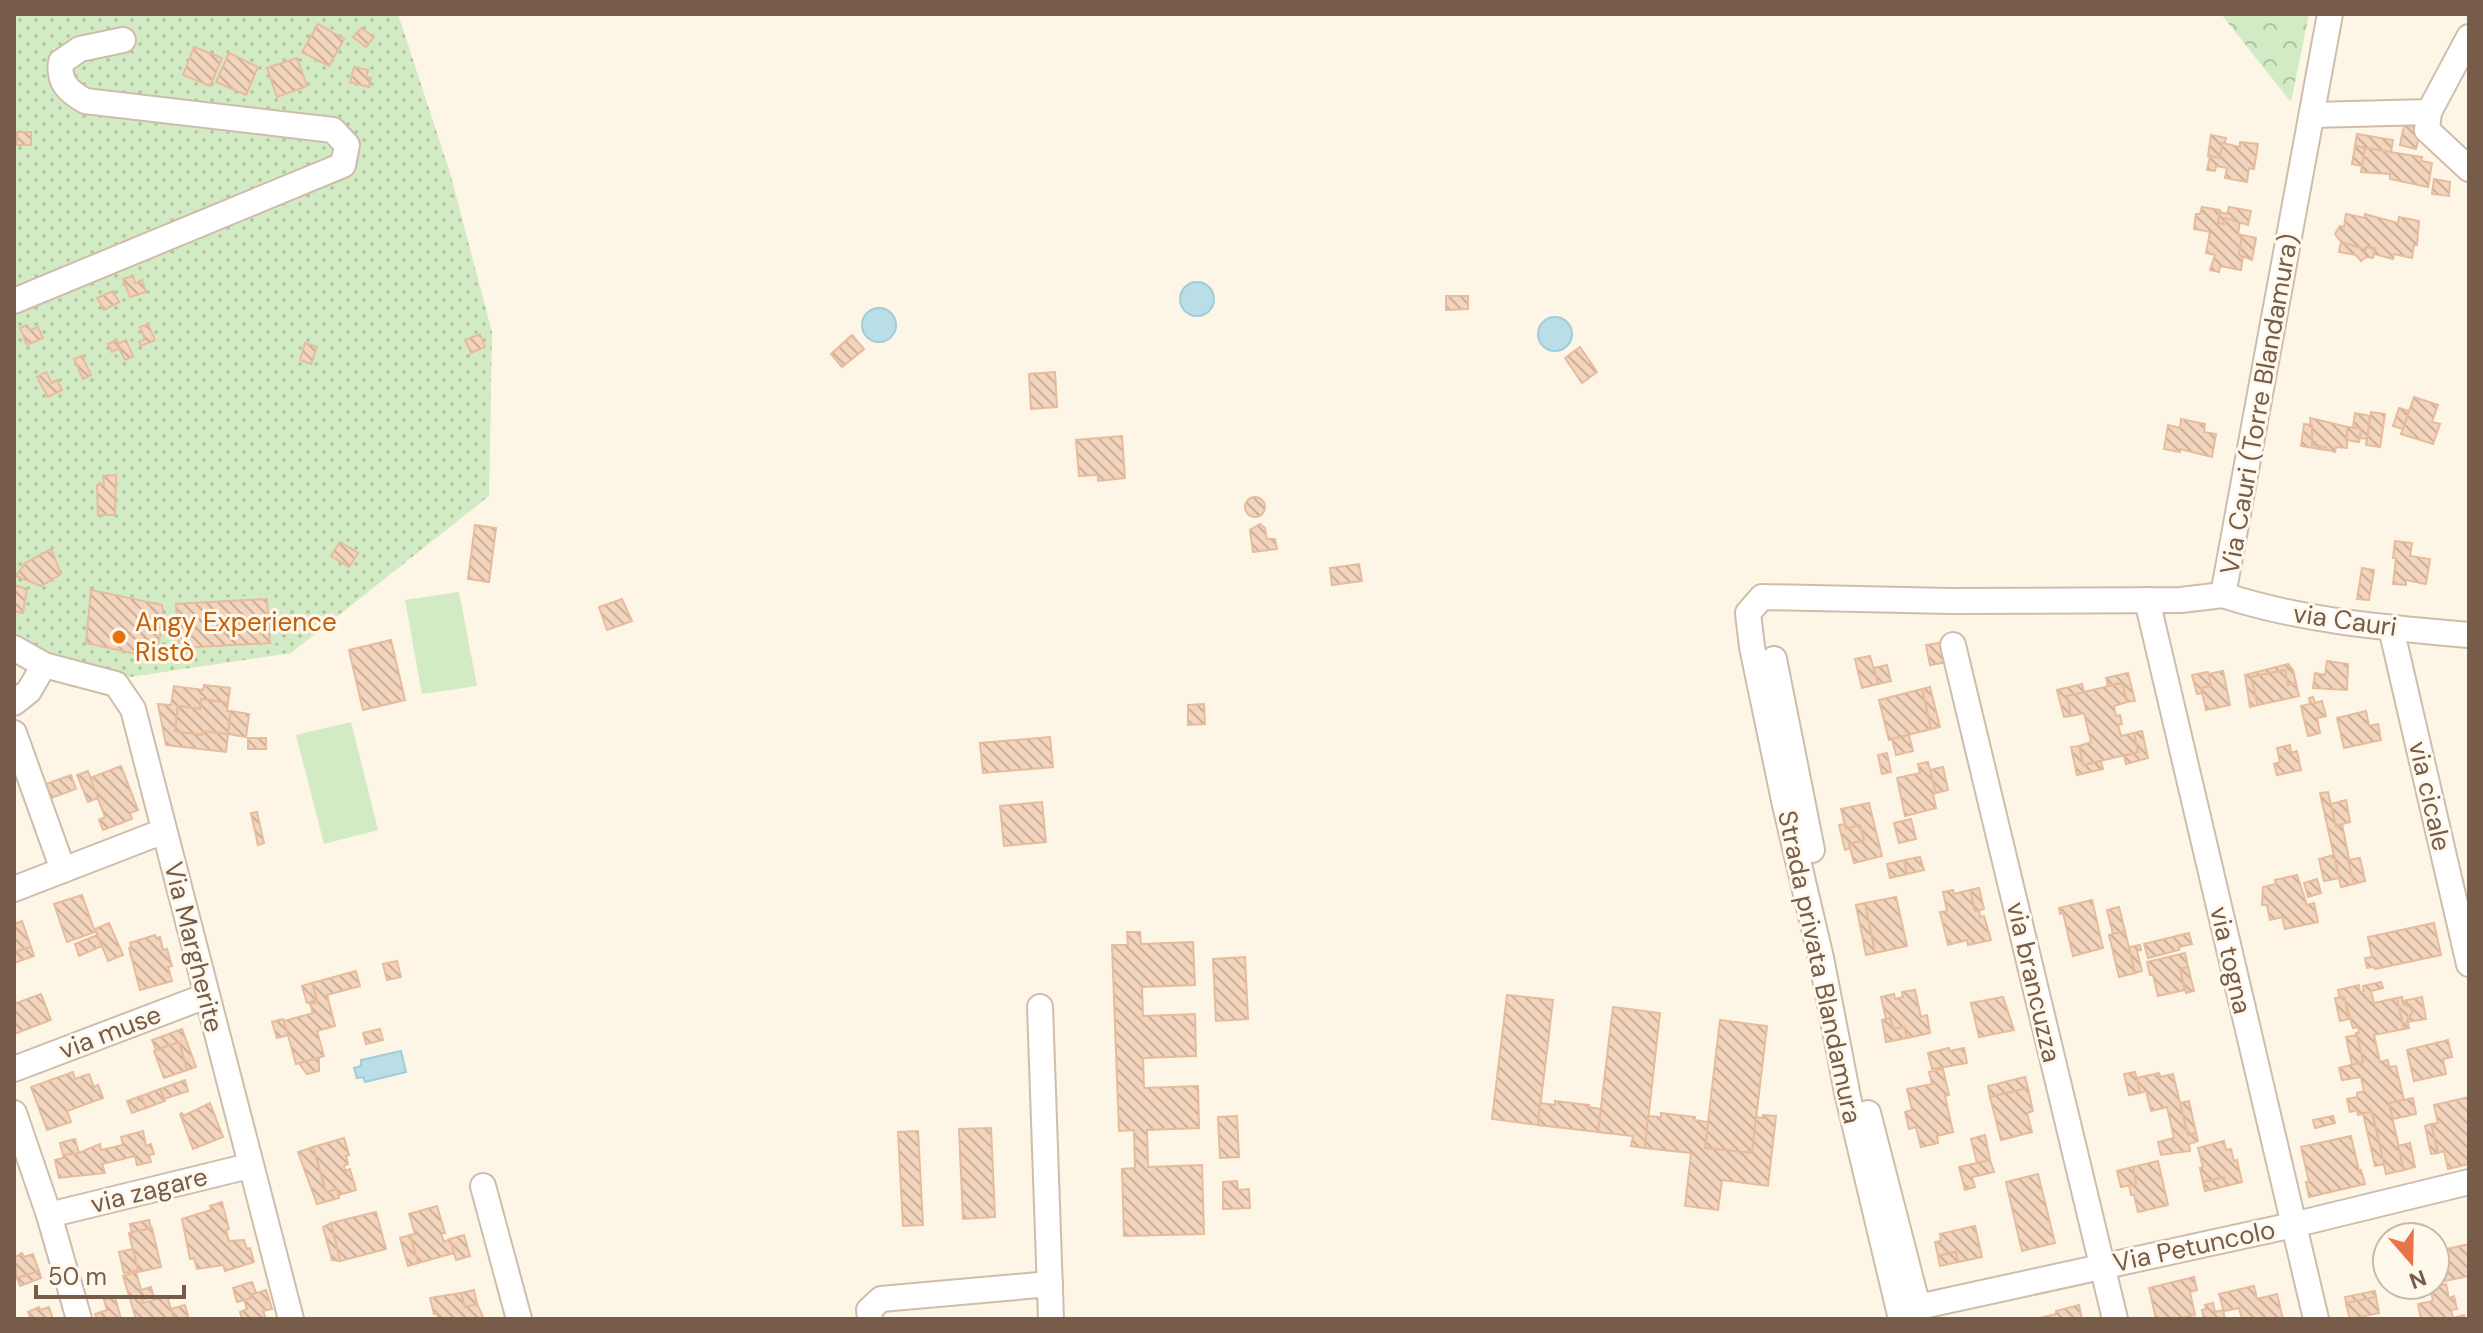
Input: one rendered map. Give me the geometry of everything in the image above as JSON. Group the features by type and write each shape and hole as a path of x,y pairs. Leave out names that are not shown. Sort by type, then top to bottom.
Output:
{"street":[{"path":"2330,14 2312,115 2429,112"},
{"path":"2469,37 2429,112 2427,130 2469,169"},
{"path":"14,301 343,165 347,145 333,130 85,101 68,92 59,74 61,62 80,49 123,40"},
{"name":"Via Cauri (Torre Blandamura)","path":"1748,613 1762,597 1950,601 2181,600 2223,595 2312,115"},
{"name":"via Cauri","path":"2223,595 2263,608 2391,628 2469,635"},
{"name":"via togna","path":"2147,600 2316,1319"},
{"name":"Strada privata Blandamura","path":"1748,613 1752,647 1785,805 1827,957 1856,1096 1910,1313"},
{"name":"via cicale","path":"2391,628 2469,964"},
{"name":"via brancuzza","path":"1953,645 2115,1319"},
{"name":"Via Margherite","path":"14,648 44,665 116,684 133,709 291,1319"},
{"path":"1774,659 1827,957"},
{"path":"14,703 29,691 44,665"},
{"path":"14,733 63,870"},
{"path":"14,889 164,831"},
{"name":"via muse","path":"14,1069 206,996"},
{"path":"1040,1007 1051,1319"},
{"path":"14,1113 49,1215 79,1319"},
{"name":"via zagare","path":"49,1215 249,1166"},
{"name":"Via Petuncolo","path":"1910,1313 2469,1182"},
{"path":"483,1186 519,1319"},
{"path":"870,1319 869,1310 881,1299 1050,1284"}],"green space":[{"path":"14,14 398,14 450,173 492,332 489,496 291,653 130,677 33,648 14,638"},
{"path":"2221,14 2309,14 2291,102"},
{"path":"459,592 477,686 422,694 405,600"},
{"path":"273,594 276,644 172,651 169,601"},
{"path":"351,722 378,830 324,844 296,735"}],"water":[{"path":"1197,282 1209,287 1214,299 1209,311 1197,316 1185,311 1180,299 1185,287"},
{"path":"879,308 891,313 896,325 891,337 879,342 867,337 862,325 867,313"},
{"path":"1555,317 1567,322 1572,334 1567,346 1555,351 1543,346 1538,334 1543,322"},
{"path":"401,1051 406,1072 365,1082 363,1077 357,1078 354,1068 361,1066 361,1060"}],"building":[{"path":"318,24 344,39 329,66 302,52"},
{"path":"361,28 374,37 366,47 353,37"},
{"path":"194,47 222,58 210,86 183,75"},
{"path":"229,53 258,67 246,95 216,82"},
{"path":"297,58 307,86 277,97 267,68"},
{"path":"354,67 368,70 366,77 371,78 369,87 350,82"},
{"path":"2404,125 2421,128 2416,149 2400,145"},
{"path":"17,132 31,132 31,145 17,145"},
{"path":"2357,134 2393,140 2391,152 2355,146"},
{"path":"2211,135 2226,138 2220,158 2208,156"},
{"path":"2240,142 2258,144 2254,169 2249,168 2247,182 2225,178 2227,168 2216,166 2215,171 2207,170 2210,156 2220,158 2222,143 2240,147"},
{"path":"2355,146 2365,148 2362,166 2352,164"},
{"path":"2365,148 2422,157 2421,161 2432,163 2428,187 2390,179 2390,174 2361,172"},
{"path":"2434,179 2450,182 2449,196 2432,194"},
{"path":"2202,207 2220,210 2218,223 2224,224 2225,218 2240,221 2241,270 2220,266 2219,272 2210,270 2215,255 2206,253 2210,232 2194,229 2196,214 2200,214"},
{"path":"2229,207 2251,211 2248,225 2225,218 2224,224 2218,223 2220,212 2227,214"},
{"path":"2346,214 2365,218 2365,214 2398,223 2399,217 2419,221 2417,245 2414,245 2412,258 2394,254 2393,259 2374,254 2375,248 2366,247 2366,250 2341,242 2335,234 2340,226 2344,227"},
{"path":"2242,235 2256,238 2252,260 2239,255"},
{"path":"2341,242 2366,250 2366,247 2375,248 2373,258 2366,257 2361,261 2356,255 2339,252"},
{"path":"133,276 135,283 142,280 146,292 130,297 123,279"},
{"path":"113,291 119,302 104,310 97,298"},
{"path":"1446,296 1468,296 1468,309 1446,310"},
{"path":"148,324 155,340 141,346 139,342 145,339 140,327"},
{"path":"27,325 30,330 38,327 43,338 27,345 20,328"},
{"path":"480,334 485,347 471,353 465,340"},
{"path":"852,335 864,349 842,367 831,354"},
{"path":"117,340 118,344 126,340 133,356 125,360 119,348 112,352 108,344"},
{"path":"305,343 317,347 311,364 300,360"},
{"path":"1580,347 1597,372 1582,383 1565,358"},
{"path":"82,356 91,375 83,379 74,359"},
{"path":"46,372 52,383 57,380 62,390 48,397 37,377"},
{"path":"1055,372 1057,407 1031,409 1029,374"},
{"path":"2414,397 2438,405 2432,422 2440,424 2433,444 2401,434"},
{"path":"2399,408 2409,411 2403,429 2393,426"},
{"path":"2371,412 2385,414 2380,447 2366,445"},
{"path":"2355,413 2370,416 2367,439 2359,438 2361,429 2353,427"},
{"path":"2310,418 2348,427 2347,448 2336,447 2335,452 2312,445"},
{"path":"2181,419 2205,424 2204,432 2216,434 2212,457 2180,449 2180,452 2164,449 2168,425 2180,428"},
{"path":"2304,424 2312,425 2312,445 2326,447 2326,450 2301,446"},
{"path":"2348,427 2361,429 2359,442 2346,440"},
{"path":"1122,436 1125,478 1098,481 1098,475 1079,476 1076,440"},
{"path":"116,475 115,515 98,515 97,485 104,485 103,476"},
{"path":"1255,497 1262,500 1265,507 1262,514 1255,517 1248,514 1245,507 1248,500"},
{"path":"1260,524 1265,528 1267,539 1275,539 1277,549 1253,552 1250,530"},
{"path":"475,525 496,528 489,582 468,579"},
{"path":"2395,541 2412,543 2410,556 2430,559 2426,584 2406,580 2406,585 2393,584"},
{"path":"340,542 358,553 349,567 331,556"},
{"path":"51,549 61,574 41,586 16,576 25,563"},
{"path":"1359,564 1362,581 1332,585 1330,568"},
{"path":"2362,568 2374,570 2369,600 2357,599"},
{"path":"14,585 27,589 23,613 14,611"},
{"path":"91,590 162,605 164,618 155,658 86,643"},
{"path":"267,599 270,643 179,648 176,604"},
{"path":"622,599 632,621 607,630 599,607"},
{"path":"391,640 405,700 363,710 349,650"},
{"path":"1945,642 1949,662 1930,665 1926,645"},
{"path":"1870,656 1878,684 1862,688 1855,659"},
{"path":"2327,661 2348,664 2347,690 2313,688 2315,673 2325,675"},
{"path":"2288,664 2296,683 2288,685 2285,670 2251,677 2258,705 2250,707 2245,675"},
{"path":"1887,665 1891,681 1878,684 1874,668"},
{"path":"2285,670 2288,685 2296,683 2299,696 2258,705 2251,677"},
{"path":"2223,671 2230,705 2206,710 2201,688 2211,686 2208,674"},
{"path":"2208,672 2211,686 2201,688 2202,693 2197,694 2192,675"},
{"path":"2128,673 2135,701 2127,702 2122,683 2108,686 2106,678"},
{"path":"2122,683 2127,702 2114,706 2122,724 2118,725 2121,736 2134,733 2138,752 2083,765 2079,746 2091,742 2084,713 2071,716 2067,696"},
{"path":"2082,684 2084,692 2067,696 2071,716 2064,717 2057,690"},
{"path":"204,685 230,688 228,703 201,699 200,709 178,706 175,731 202,735 203,731 228,734 226,752 166,745 158,704 171,705 174,686 203,690"},
{"path":"1930,687 1940,727 1931,729 1922,689"},
{"path":"1922,689 1931,729 1889,740 1879,700"},
{"path":"2313,697 2315,703 2322,701 2326,716 2317,718 2320,733 2308,736 2301,706 2310,704 2309,698"},
{"path":"201,699 228,703 227,711 231,711 228,734 203,731 202,735 175,731 178,706 200,709"},
{"path":"1204,704 1205,724 1188,725 1188,705"},
{"path":"231,711 249,714 246,737 228,734"},
{"path":"2366,711 2369,726 2378,724 2381,740 2344,748 2337,718"},
{"path":"2142,731 2148,758 2126,764 2124,756 2138,752 2134,733"},
{"path":"1909,735 1913,751 1896,755 1892,739"},
{"path":"1050,737 1053,767 983,773 980,743"},
{"path":"248,738 266,738 266,749 248,749"},
{"path":"2290,745 2291,753 2297,751 2301,770 2277,775 2274,764 2280,762 2277,748"},
{"path":"2079,746 2083,765 2101,761 2103,769 2077,775 2071,747"},
{"path":"1887,753 1891,772 1882,774 1878,755"},
{"path":"1928,762 1936,793 1933,794 1936,808 1905,816 1897,778 1920,773 1918,764"},
{"path":"121,766 138,810 130,813 132,819 103,830 99,820 105,817 90,778"},
{"path":"1943,767 1948,790 1936,793 1930,770"},
{"path":"88,771 98,798 88,802 77,775"},
{"path":"71,775 76,789 51,798 46,784"},
{"path":"2328,792 2336,826 2342,824 2354,884 2341,887 2320,793"},
{"path":"2346,800 2350,822 2336,826 2331,804"},
{"path":"1042,802 1046,842 1004,846 1000,806"},
{"path":"1869,803 1882,856 1854,863 1849,844 1864,840 1860,825 1846,829 1841,809"},
{"path":"257,812 264,843 258,845 251,813"},
{"path":"1911,819 1916,839 1899,843 1894,823"},
{"path":"1845,824 1846,829 1860,825 1864,840 1849,844 1850,848 1845,850 1839,825"},
{"path":"2334,855 2339,878 2324,881 2319,859"},
{"path":"1920,857 1924,870 1907,874 1904,860"},
{"path":"2360,858 2365,881 2354,884 2348,860"},
{"path":"1904,860 1907,874 1890,878 1887,864"},
{"path":"2297,875 2307,905 2314,903 2318,922 2285,929 2282,917 2270,920 2267,905 2262,905 2263,887 2276,884 2275,880"},
{"path":"2317,879 2321,893 2308,897 2304,883"},
{"path":"1979,888 1984,909 1975,911 1970,890"},
{"path":"1953,890 1954,894 1970,890 1975,911 1979,910 1980,917 1984,916 1991,940 1968,945 1967,940 1948,945 1940,912 1947,911 1943,892"},
{"path":"82,895 95,932 67,942 54,904"},
{"path":"1896,897 1907,946 1875,953 1865,903"},
{"path":"2092,900 2103,948 2073,956 2063,913 2060,914 2059,908"},
{"path":"1865,903 1875,953 1866,955 1856,905"},
{"path":"2119,907 2125,931 2113,934 2107,910"},
{"path":"22,921 31,947 14,952 14,924"},
{"path":"109,923 123,955 108,961 95,929"},
{"path":"2434,923 2441,955 2367,968 2365,958 2372,957 2368,937"},
{"path":"2125,931 2135,973 2119,977 2109,935"},
{"path":"1127,932 1140,932 1141,944 1193,942 1195,985 1142,987 1143,1016 1195,1014 1196,1056 1143,1058 1144,1088 1198,1086 1199,1128 1147,1130 1148,1167 1202,1165 1204,1234 1124,1236 1122,1169 1135,1168 1134,1130 1119,1131 1112,945 1128,945"},
{"path":"2189,933 2192,944 2148,958 2144,944"},
{"path":"97,935 102,946 79,956 75,944"},
{"path":"155,935 156,938 160,937 163,950 167,949 172,981 140,990 130,943"},
{"path":"2140,945 2141,950 2137,951 2142,971 2135,973 2129,947"},
{"path":"31,947 34,956 14,963 14,952"},
{"path":"2185,953 2188,967 2180,969 2185,990 2158,996 2147,962"},
{"path":"1245,957 1248,1019 1216,1021 1213,959"},
{"path":"397,961 401,977 387,980 383,964"},
{"path":"2188,967 2194,991 2186,993 2180,969"},
{"path":"356,971 360,986 327,995 335,1026 317,1031 324,1056 296,1064 284,1021 313,1013 310,1004 317,1002 312,983"},
{"path":"2381,982 2383,988 2371,991 2374,1003 2397,998 2404,1029 2374,1035 2380,1062 2388,1060 2389,1067 2396,1066 2404,1100 2389,1103 2404,1170 2386,1174 2372,1112 2358,1115 2357,1110 2350,1112 2347,1099 2357,1097 2357,1093 2364,1091 2361,1077 2342,1080 2339,1068 2363,1062 2356,1033 2359,1033 2358,1027 2353,1028 2344,997 2340,998 2338,990 2359,985 2360,992 2364,991 2363,986"},
{"path":"312,983 317,1000 307,1003 302,986"},
{"path":"1915,990 1921,1017 1927,1015 1930,1033 1907,1038 1904,1027 1893,1029 1890,1018 1886,1019 1881,997 1894,994 1895,999 1903,997 1902,992"},
{"path":"41,994 51,1020 14,1034 14,1004"},
{"path":"1507,995 1553,1000 1538,1125 1492,1119"},
{"path":"2003,997 2014,1030 1979,1037 1971,1003"},
{"path":"2344,997 2349,1019 2340,1021 2335,998"},
{"path":"2402,997 2403,1004 2413,1011 2407,1020 2409,1028 2404,1029 2397,998"},
{"path":"2422,997 2426,1019 2407,1022 2413,1011 2403,1001"},
{"path":"1613,1007 1660,1013 1645,1148 1631,1146 1633,1136 1598,1132"},
{"path":"1890,1018 1893,1029 1904,1027 1907,1038 1886,1042 1882,1020"},
{"path":"283,1019 288,1035 277,1038 272,1022"},
{"path":"1720,1020 1767,1026 1752,1153 1705,1148"},
{"path":"182,1029 196,1067 187,1070 179,1042 156,1050 152,1040"},
{"path":"380,1029 383,1040 366,1044 363,1033"},
{"path":"2357,1035 2363,1062 2352,1065 2346,1037"},
{"path":"2448,1040 2452,1057 2443,1059 2446,1074 2414,1081 2407,1050"},
{"path":"179,1042 187,1070 164,1078 154,1051"},
{"path":"1949,1048 1950,1051 1964,1048 1967,1063 1932,1069 1928,1053"},
{"path":"319,1058 319,1071 307,1074 299,1063"},
{"path":"1943,1069 1953,1132 1937,1136 1938,1143 1921,1147 1916,1127 1909,1129 1905,1112 1912,1110 1907,1089 1932,1084 1929,1072"},
{"path":"73,1072 75,1079 89,1074 103,1098 67,1111 71,1122 47,1130 31,1087"},
{"path":"2135,1072 2140,1093 2129,1095 2124,1074"},
{"path":"2159,1073 2160,1077 2173,1074 2188,1135 2196,1133 2198,1141 2189,1144 2190,1151 2161,1155 2158,1142 2174,1138 2167,1107 2151,1111 2146,1091 2140,1093 2137,1078"},
{"path":"2025,1077 2028,1088 1990,1097 1988,1086"},
{"path":"185,1080 188,1091 164,1099 160,1089"},
{"path":"2028,1088 2033,1111 2027,1113 2032,1132 2001,1140 1990,1097"},
{"path":"160,1089 165,1101 146,1108 141,1096"},
{"path":"141,1096 146,1108 132,1113 127,1101"},
{"path":"2469,1097 2469,1164 2448,1169 2444,1151 2438,1153 2431,1124 2438,1123 2434,1105"},
{"path":"2413,1098 2416,1114 2393,1119 2389,1103"},
{"path":"1555,1101 1601,1109 1598,1132 1538,1125 1540,1103 1555,1105"},
{"path":"2189,1101 2196,1133 2188,1135 2180,1103"},
{"path":"210,1103 223,1137 193,1149 180,1114 183,1116"},
{"path":"2372,1112 2384,1164 2375,1166 2363,1113"},
{"path":"1661,1113 1695,1117 1694,1120 1708,1122 1705,1148 1752,1153 1756,1117 1776,1116 1768,1186 1722,1180 1718,1210 1685,1206 1691,1153 1645,1148 1648,1116 1661,1117"},
{"path":"1237,1116 1239,1157 1220,1158 1218,1117"},
{"path":"2333,1116 2335,1123 2315,1128 2313,1120"},
{"path":"2431,1124 2438,1153 2431,1154 2425,1126"},
{"path":"991,1128 995,1217 963,1219 959,1129"},
{"path":"143,1131 146,1146 151,1144 154,1154 149,1155 151,1162 137,1165 135,1156 102,1164 105,1173 59,1178 55,1160 63,1158 63,1155 79,1153 100,1144 101,1150 123,1145 121,1137"},
{"path":"918,1131 923,1225 903,1226 898,1132"},
{"path":"1985,1135 1990,1160 1977,1163 1971,1139"},
{"path":"2351,1136 2365,1184 2309,1197 2301,1147"},
{"path":"344,1138 349,1155 346,1156 348,1164 344,1166 345,1171 350,1169 356,1190 339,1195 337,1189 326,1192 313,1147"},
{"path":"75,1139 79,1153 63,1155 60,1143"},
{"path":"2224,1141 2226,1150 2231,1149 2234,1161 2237,1160 2242,1182 2226,1186 2224,1177 2203,1182 2198,1148"},
{"path":"2410,1143 2415,1167 2404,1170 2398,1146"},
{"path":"313,1147 326,1192 337,1189 339,1198 317,1204 298,1152"},
{"path":"1990,1160 1994,1172 1972,1177 1975,1187 1965,1190 1959,1167"},
{"path":"2158,1161 2168,1205 2138,1212 2129,1185 2136,1184 2133,1167"},
{"path":"2133,1167 2136,1184 2121,1187 2117,1171"},
{"path":"2038,1174 2055,1243 2022,1251 2006,1182"},
{"path":"2224,1177 2226,1186 2205,1191 2203,1182"},
{"path":"1237,1181 1238,1190 1249,1189 1250,1208 1223,1209 1223,1182"},
{"path":"222,1202 229,1241 244,1240 254,1262 225,1271 223,1265 197,1269 194,1258 190,1259 182,1219 211,1210 210,1206"},
{"path":"437,1206 445,1233 441,1234 444,1242 450,1239 454,1253 418,1263 410,1235 415,1234 409,1214"},
{"path":"376,1212 386,1249 340,1261 331,1223"},
{"path":"149,1220 151,1228 132,1233 130,1224"},
{"path":"331,1223 340,1261 332,1260 323,1227"},
{"path":"1975,1226 1982,1257 1958,1262 1956,1252 1938,1256 1935,1242 1941,1241 1940,1234"},
{"path":"152,1228 161,1267 138,1272 129,1233"},
{"path":"410,1235 418,1263 408,1266 400,1238"},
{"path":"464,1235 470,1256 456,1260 450,1239"},
{"path":"2469,1244 2469,1276 2451,1280 2451,1248"},
{"path":"133,1249 138,1270 124,1273 119,1252"},
{"path":"1956,1252 1958,1262 1940,1266 1938,1256"},
{"path":"22,1253 24,1257 33,1254 39,1271 17,1278 14,1258"},
{"path":"39,1271 41,1278 20,1286 17,1278"},
{"path":"136,1272 141,1290 151,1287 154,1297 142,1300 143,1303 167,1296 174,1319 136,1319 123,1276"},
{"path":"2194,1277 2197,1290 2190,1292 2195,1315 2156,1319 2149,1288"},
{"path":"252,1282 256,1293 237,1302 233,1288"},
{"path":"2254,1286 2257,1299 2277,1294 2283,1319 2242,1319 2239,1308 2224,1311 2219,1294"},
{"path":"266,1290 272,1309 263,1311 266,1319 242,1319 240,1312 247,1309 244,1300"},
{"path":"474,1290 477,1304 465,1307 461,1293"},
{"path":"2371,1292 2371,1298 2346,1303 2345,1297"},
{"path":"461,1293 465,1307 477,1304 484,1319 438,1319 430,1298"},
{"path":"2454,1296 2457,1309 2451,1310 2453,1318 2464,1315 2465,1319 2421,1319 2418,1304 2451,1301"},
{"path":"115,1297 121,1319 97,1319 95,1314 107,1310 104,1300"},
{"path":"2371,1298 2371,1301 2377,1301 2379,1313 2350,1319 2346,1303"},
{"path":"2213,1303 2215,1312 2223,1310 2225,1319 2204,1319 2202,1310 2206,1309 2205,1305"},
{"path":"185,1305 189,1319 174,1319 171,1309"},
{"path":"2079,1305 2082,1319 2036,1319 2056,1314 2056,1311"},
{"path":"39,1307 40,1310 49,1307 53,1319 31,1319 28,1312"}],"place":[{"name":"Angy Experience Ristò","path":"119,637"}]}
